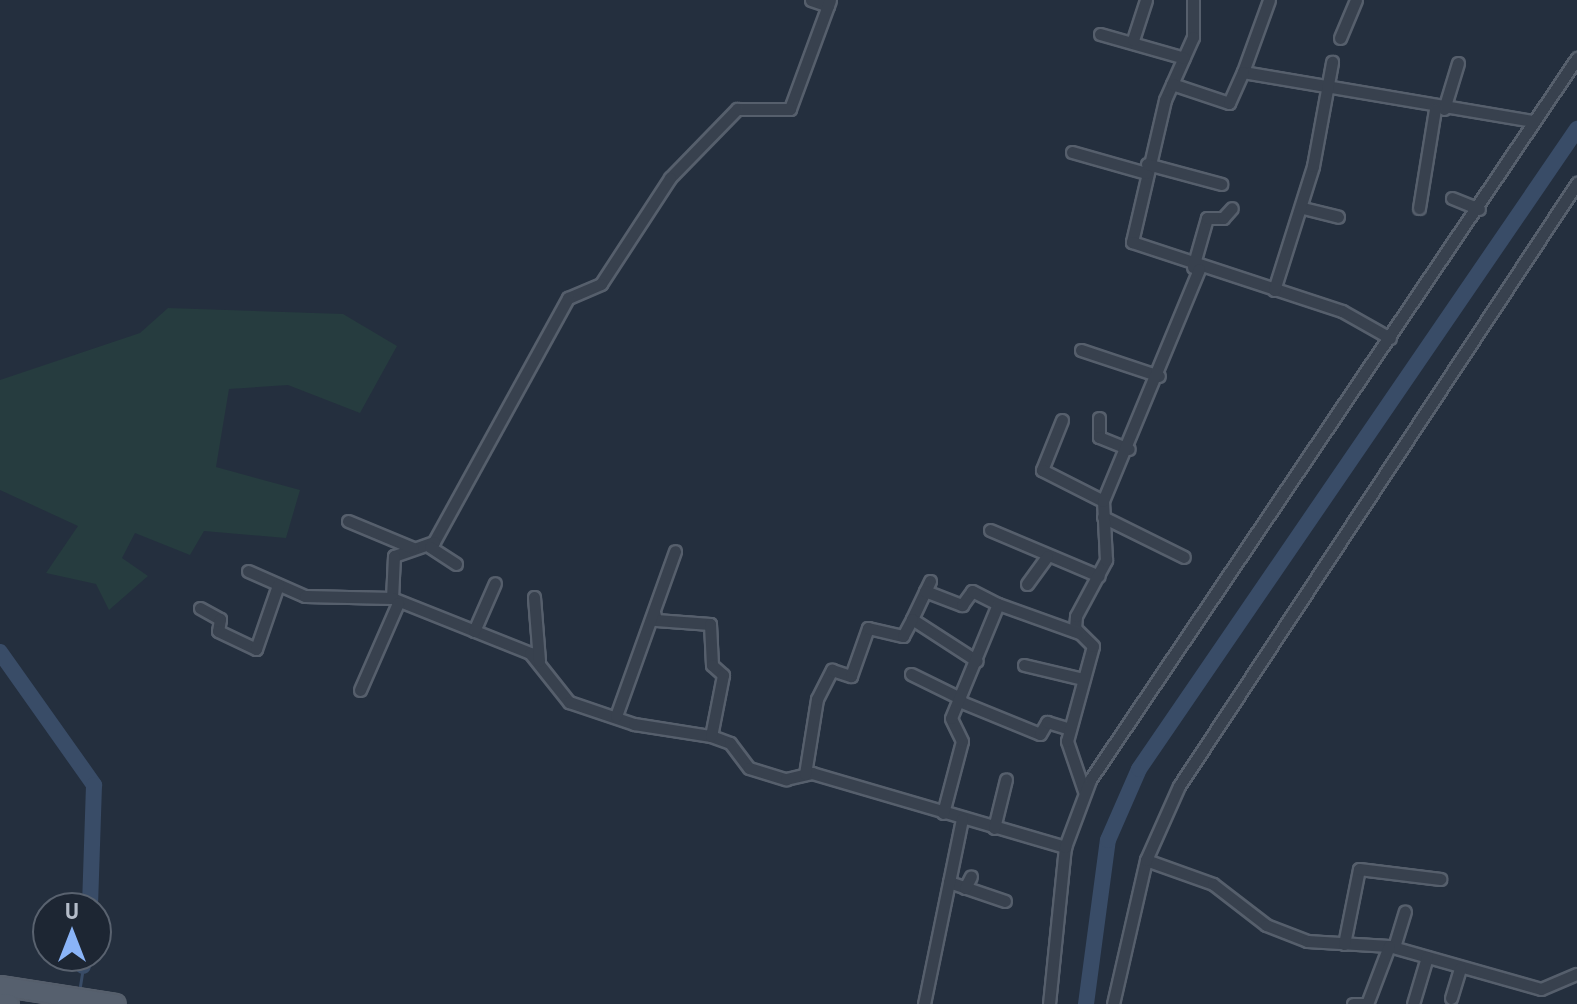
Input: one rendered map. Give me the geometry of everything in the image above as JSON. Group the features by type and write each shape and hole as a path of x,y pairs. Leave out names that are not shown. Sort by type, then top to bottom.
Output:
{"main road":[{"path":"0,986 116,1004"},
{"path":"0,1003 9,1004"}],"street":[{"path":"430,547 568,298 601,284 670,178 737,109 790,109 829,3 811,0"},
{"path":"1133,40 1146,0"},
{"path":"1193,0 1184,58 1172,84 1147,168 1132,242 1196,268 1342,311 1390,338"},
{"path":"1172,84 1229,103 1269,0"},
{"path":"1340,38 1356,0"},
{"path":"1100,34 1133,40 1184,58"},
{"path":"1049,1004 1065,847 1084,791 1479,209 1532,121 1577,58"},
{"path":"1274,290 1303,208 1332,62"},
{"path":"1419,208 1440,109 1458,63"},
{"path":"1243,72 1440,109 1532,121"},
{"path":"1072,152 1221,184"},
{"path":"1113,1004 1146,860 1220,716 1430,413 1577,183"},
{"path":"1452,198 1479,209"},
{"path":"1079,633 1077,612 1099,576 1107,553 1103,501 1129,449 1159,376 1196,268 1207,218 1223,218 1232,208"},
{"path":"1303,208 1338,217"},
{"path":"1081,350 1159,376"},
{"path":"1099,418 1099,437 1129,449"},
{"path":"1062,420 1042,470 1103,501"},
{"path":"1103,517 1184,557"},
{"path":"348,521 413,549"},
{"path":"990,530 1099,576"},
{"path":"360,690 395,600 394,556 430,547 456,564"},
{"path":"616,716 645,620 654,612 675,551"},
{"path":"1027,584 1047,556"},
{"path":"248,571 278,585 323,599 395,600 539,661"},
{"path":"474,631 495,583"},
{"path":"200,608 220,619 218,631 256,649 278,585"},
{"path":"805,774 817,699 832,670 851,676 868,628 901,637 927,586 962,605 971,591 1079,633 1093,646 1067,750 1084,791"},
{"path":"534,597 539,661 564,700 616,716 711,736 730,743 749,768 786,779 805,774 1065,847"},
{"path":"943,813 962,741 951,723 998,604"},
{"path":"654,612 657,620 710,624 712,665 723,675 711,736"},
{"path":"912,619 977,661"},
{"path":"1024,665 1083,679"},
{"path":"911,674 959,700 1040,734 1047,722 1070,729"},
{"path":"994,828 1006,779"},
{"path":"924,1004 962,819"},
{"path":"1146,860 1213,884 1282,933 1344,944 1392,946 1541,989 1577,974"},
{"path":"1344,944 1359,869 1440,879"},
{"path":"949,882 968,882 1005,901"},
{"path":"1353,1004 1367,1004 1405,912"},
{"path":"1413,1004 1427,957"},
{"path":"1451,998 1460,968"}],"green space":[{"path":"168,308 343,314 397,346 360,413 288,385 229,389 216,467 300,490 286,538 204,531 190,555 135,533 122,558 148,576 109,610 96,584 46,573 78,526 0,490 0,380 140,333"}],"waterway":[{"path":"1086,1004 1108,840 1139,769 1577,129"},
{"path":"0,652 94,785 91,892"},
{"path":"80,986 82,972"}]}
